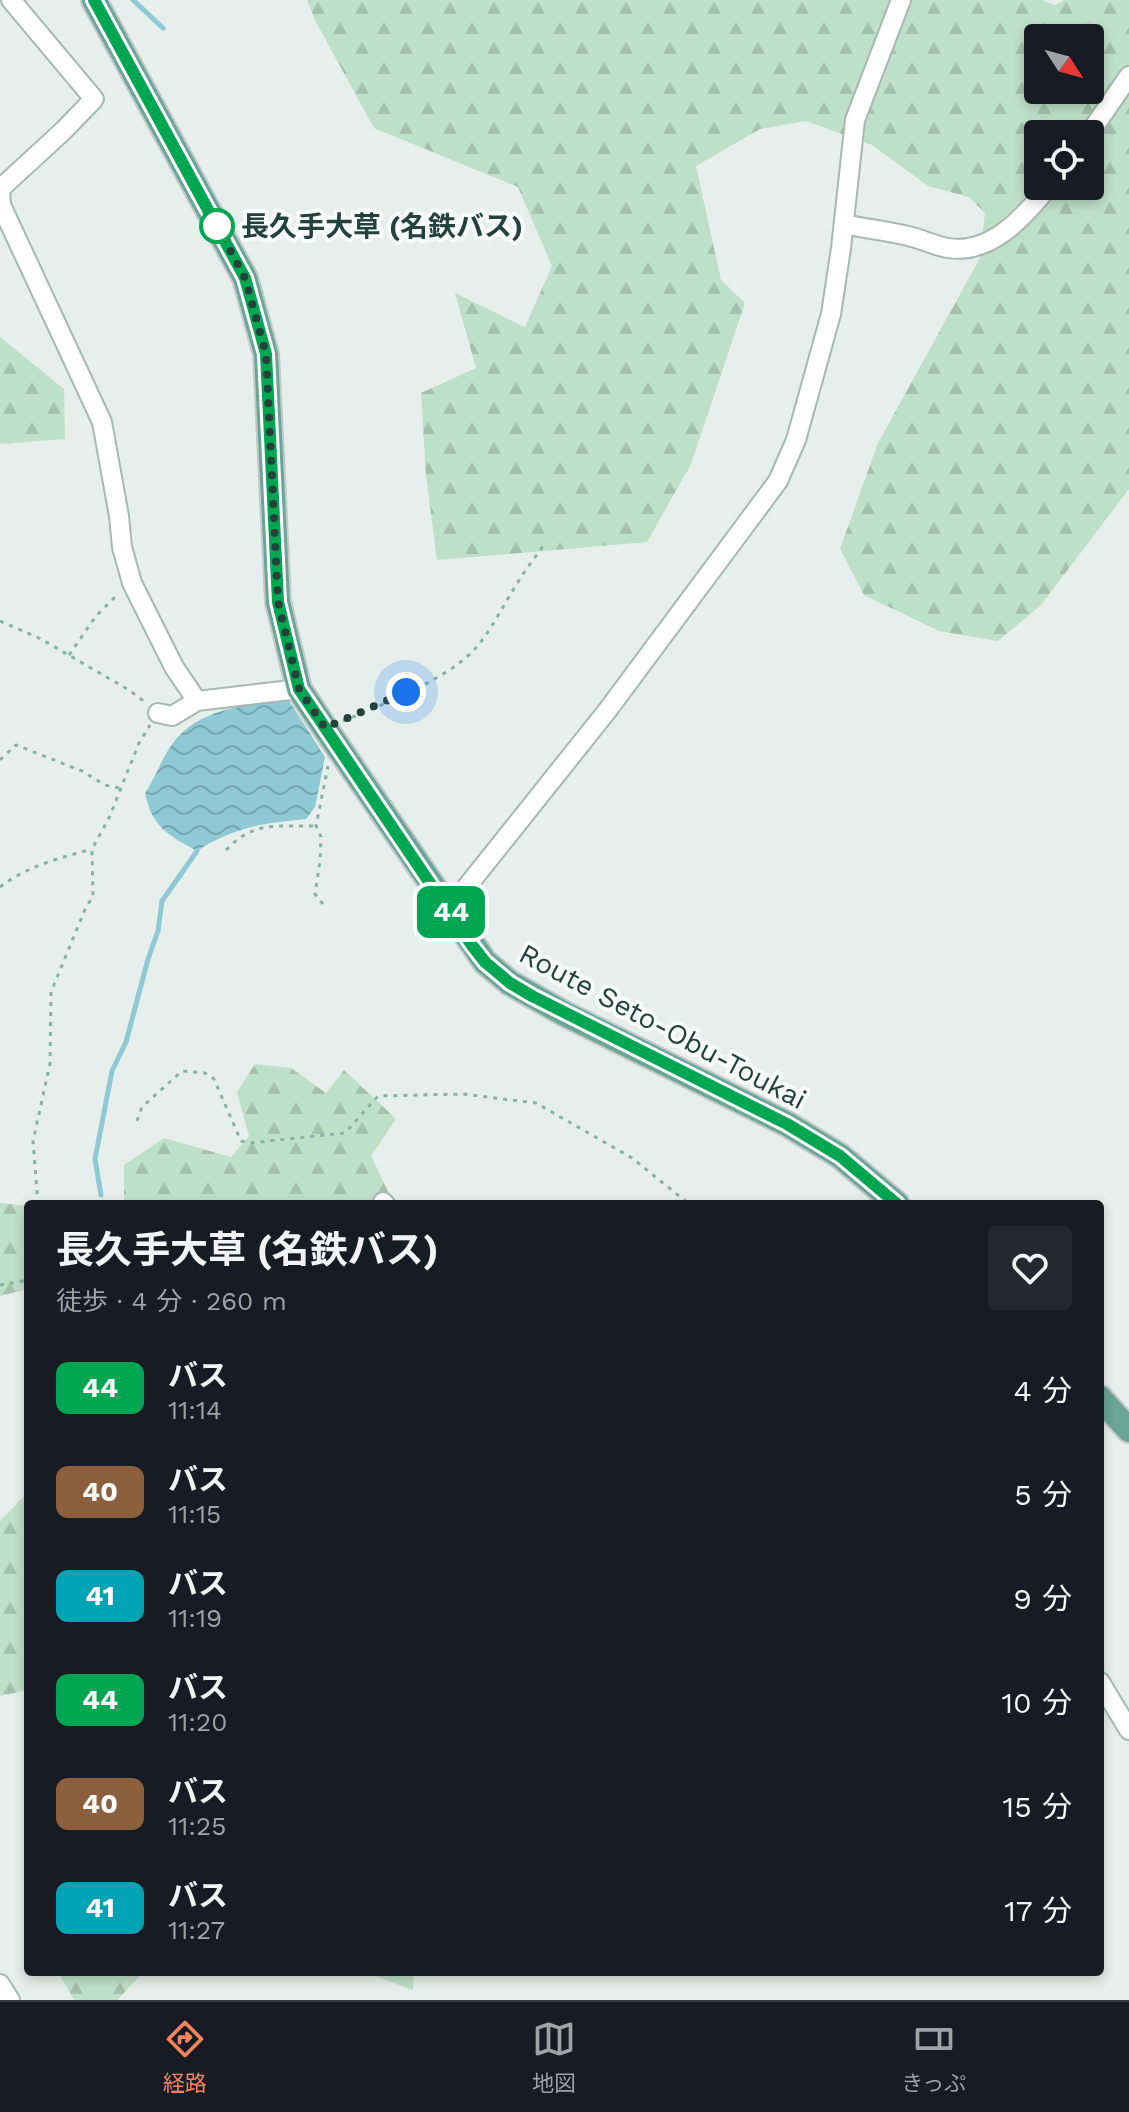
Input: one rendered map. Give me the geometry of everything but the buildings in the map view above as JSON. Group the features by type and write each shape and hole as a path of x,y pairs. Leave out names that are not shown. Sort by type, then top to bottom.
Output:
{"main road":[{"name":"Route Seto-Obu-Toukai","path":"94,0 245,278 250,293 266,354 278,602 299,689 330,736 485,962 510,983 563,1013 787,1124 840,1156 892,1200"},
{"path":"1104,1402 1129,1430"}],"street":[{"path":"11,0 94,99 0,188 1,205 102,422 122,547 132,583 174,667 197,701"},
{"path":"449,909 607,711 778,481 796,440 831,314 855,120 901,0"},
{"path":"1099,120 1129,76"},
{"path":"844,224 911,237 947,248 965,248 982,245 1005,231 1026,215 1038,200"},
{"path":"158,713 172,716 197,701 299,689"},
{"path":"1104,1689 1129,1730"},
{"path":"0,1984 10,2000"}],"path":[{"path":"323,904 315,894 321,849 321,837 316,826 330,761 330,736 471,653 543,546"},
{"path":"69,655 96,616 112,598 132,583"},
{"path":"0,621 69,655 129,690 158,713 139,743 109,818 92,849 93,897 51,992 50,1064 33,1141 38,1200"},
{"path":"0,760 16,745 82,771 105,785 119,788"},
{"path":"226,850 240,836 259,827 316,826"},
{"path":"0,887 28,870 92,849"},
{"path":"137,1121 142,1107 182,1071 205,1073 214,1079 241,1141 249,1143 345,1133 378,1096 463,1094 536,1103 632,1158 684,1200"},
{"path":"0,1285 24,1281"}],"green space":[{"path":"307,0 1041,0 1055,5 1064,0 1129,0 1129,489 1041,605 998,641 939,631 864,595 840,549 878,443 980,258 985,213 969,197 928,186 872,145 806,121 760,129 696,166 721,280 745,303 691,464 647,542 437,560 426,476 421,393 476,368 455,293 525,327 552,266 518,187 374,128"},
{"path":"0,337 64,389 65,439 0,444"},
{"path":"255,1064 291,1068 326,1093 344,1070 396,1119 371,1156 392,1200 124,1200 124,1165 164,1138 231,1157 249,1136 237,1092"},
{"path":"0,1203 24,1206 24,1290 0,1296"},
{"path":"24,1496 24,1691 0,1696 0,1521"},
{"path":"60,1976 140,1976 117,2000 74,2000"},
{"path":"376,1976 414,1976 413,1990"}],"water":[{"path":"288,699 325,757 315,807 306,819 249,828 223,836 197,851 163,829 152,814 145,793 169,749 184,731 196,722 225,710"}],"waterway":[{"path":"133,0 163,28"},
{"path":"101,1195 95,1159 112,1071 126,1042 158,931 162,901 197,851"}],"bus line":[{"name":"44","path":"94,0 245,278 250,293 266,354 278,602 299,689 485,962 510,983 563,1013 787,1124 840,1156 892,1200"}],"place":[{"name":"長久手大草 (名鉄バス)","path":"217,226"}],"route":[{"path":"217,226 245,278 266,354 278,602 299,689 325,728 406,692"}]}
